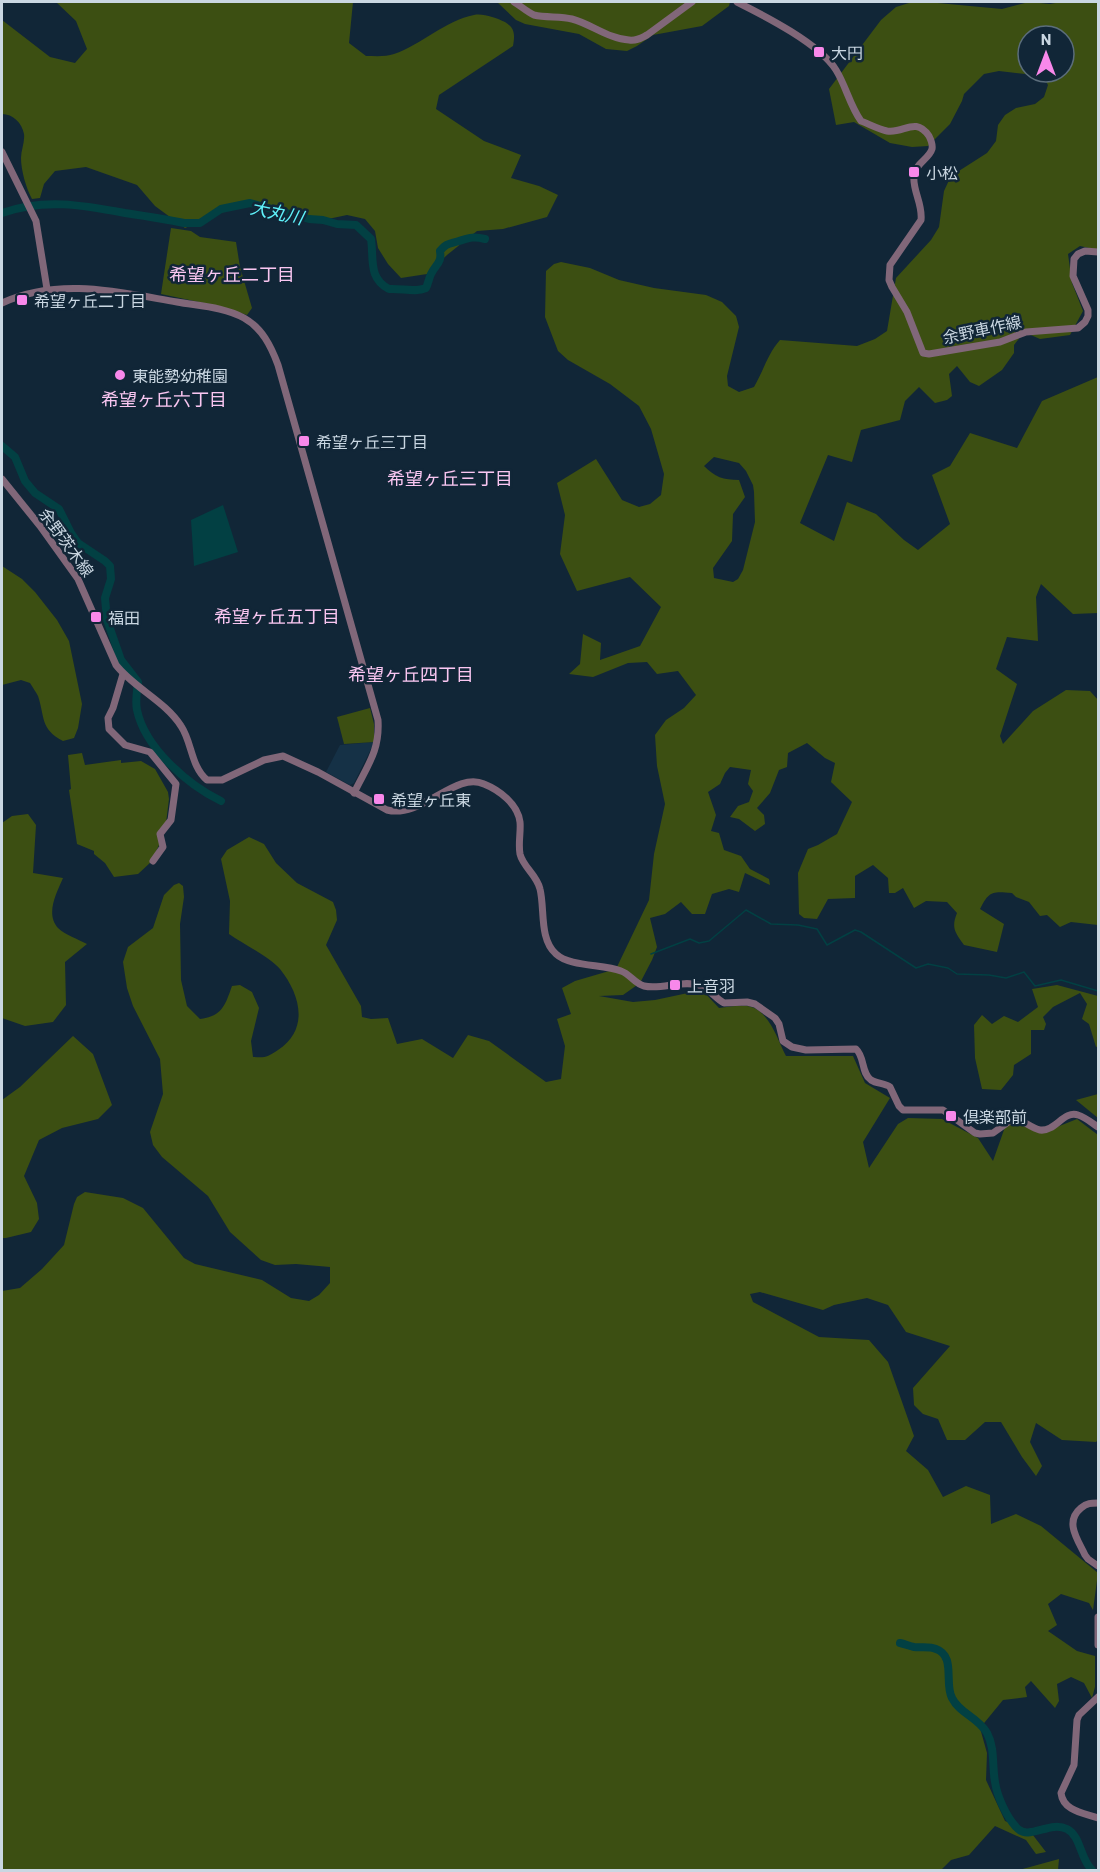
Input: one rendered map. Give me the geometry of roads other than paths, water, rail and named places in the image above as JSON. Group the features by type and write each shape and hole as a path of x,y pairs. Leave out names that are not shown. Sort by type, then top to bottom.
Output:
{"main road":[{"path":"514,2 537,16 563,17 628,40 639,39 647,35 692,2"},
{"name":"余野車作線","path":"737,2 808,43 829,61 861,120 889,131 916,126 923,129 931,140 933,146 931,152 914,172 922,213 921,220 890,265 889,271 892,287 907,312 923,353 929,354 1000,342 1026,332 1078,328 1085,322 1088,310 1073,276 1074,259 1085,251 1098,252"},
{"path":"2,152 30,206 38,230 47,289"},
{"path":"2,303 47,289 95,289 220,310 244,319 256,327 271,346 378,720 378,741 354,793"},
{"name":"余野茨木線","path":"2,478 78,579 116,664 123,674 167,710 182,727 198,769 207,780 222,780 264,760 283,756 318,772 387,810 396,812 405,812 421,805 466,781 481,782 510,802 518,814 520,856 540,887 546,939 556,954 564,959 623,972 642,986 693,984 705,988 724,1003 751,1002 775,1018 779,1024 783,1041 792,1047 806,1050 856,1049 860,1053 869,1078 890,1087 903,1110 943,1110 975,1133 986,1135 993,1133 1014,1118 1042,1130 1049,1129 1069,1115 1075,1114 1098,1127"},
{"path":"123,674 108,718 109,729 125,745 150,752 176,784 171,820 160,834 163,847 153,861"},
{"path":"1098,1503 1090,1503 1078,1510 1073,1517 1072,1524 1085,1555 1098,1566"},
{"path":"1098,1617 1098,1645"},
{"path":"1098,1697 1079,1715 1077,1720 1074,1765 1061,1793 1064,1803 1069,1807 1098,1818"}],"waterway":[{"name":"大丸川","path":"2,213 18,208 63,204 184,223 200,223 221,209 250,203 309,219 356,225 371,239 375,274 382,285 389,289 426,288 444,246 468,238 485,239"},
{"path":"2,446 15,457 25,481 35,493 59,509 78,543 110,566 111,579 105,598 107,620 121,660 138,682 136,707 142,724 158,751 170,764 195,785 221,801"},
{"path":"651,954 690,939 699,943 709,941 746,910 771,924 798,925 817,929 827,945 855,930 861,932 916,968 928,964 948,968 957,974 1006,978 1024,972 1035,986 1061,980 1098,991"},
{"path":"900,1643 914,1647 933,1648 942,1652 946,1658 952,1698 987,1733 993,1757 996,1788 1005,1812 1016,1827 1027,1832 1053,1827 1067,1829 1072,1832 1092,1870"}],"place":[{"name":"大円","path":"819,52"},
{"name":"小松","path":"914,172"},
{"name":"希望ヶ丘二丁目","path":"22,300"},
{"name":"東能勢幼稚園","path":"120,375"},
{"name":"希望ヶ丘三丁目","path":"304,441"},
{"name":"福田","path":"96,617"},
{"name":"希望ヶ丘東","path":"379,799"},
{"name":"上音羽","path":"675,985"},
{"name":"倶楽部前","path":"951,1116"}],"district":[{"name":"希望ヶ丘二丁目","path":"232,274"},
{"name":"希望ヶ丘六丁目","path":"164,399"},
{"name":"希望ヶ丘三丁目","path":"450,478"},
{"name":"希望ヶ丘五丁目","path":"277,616"},
{"name":"希望ヶ丘四丁目","path":"411,674"}]}
